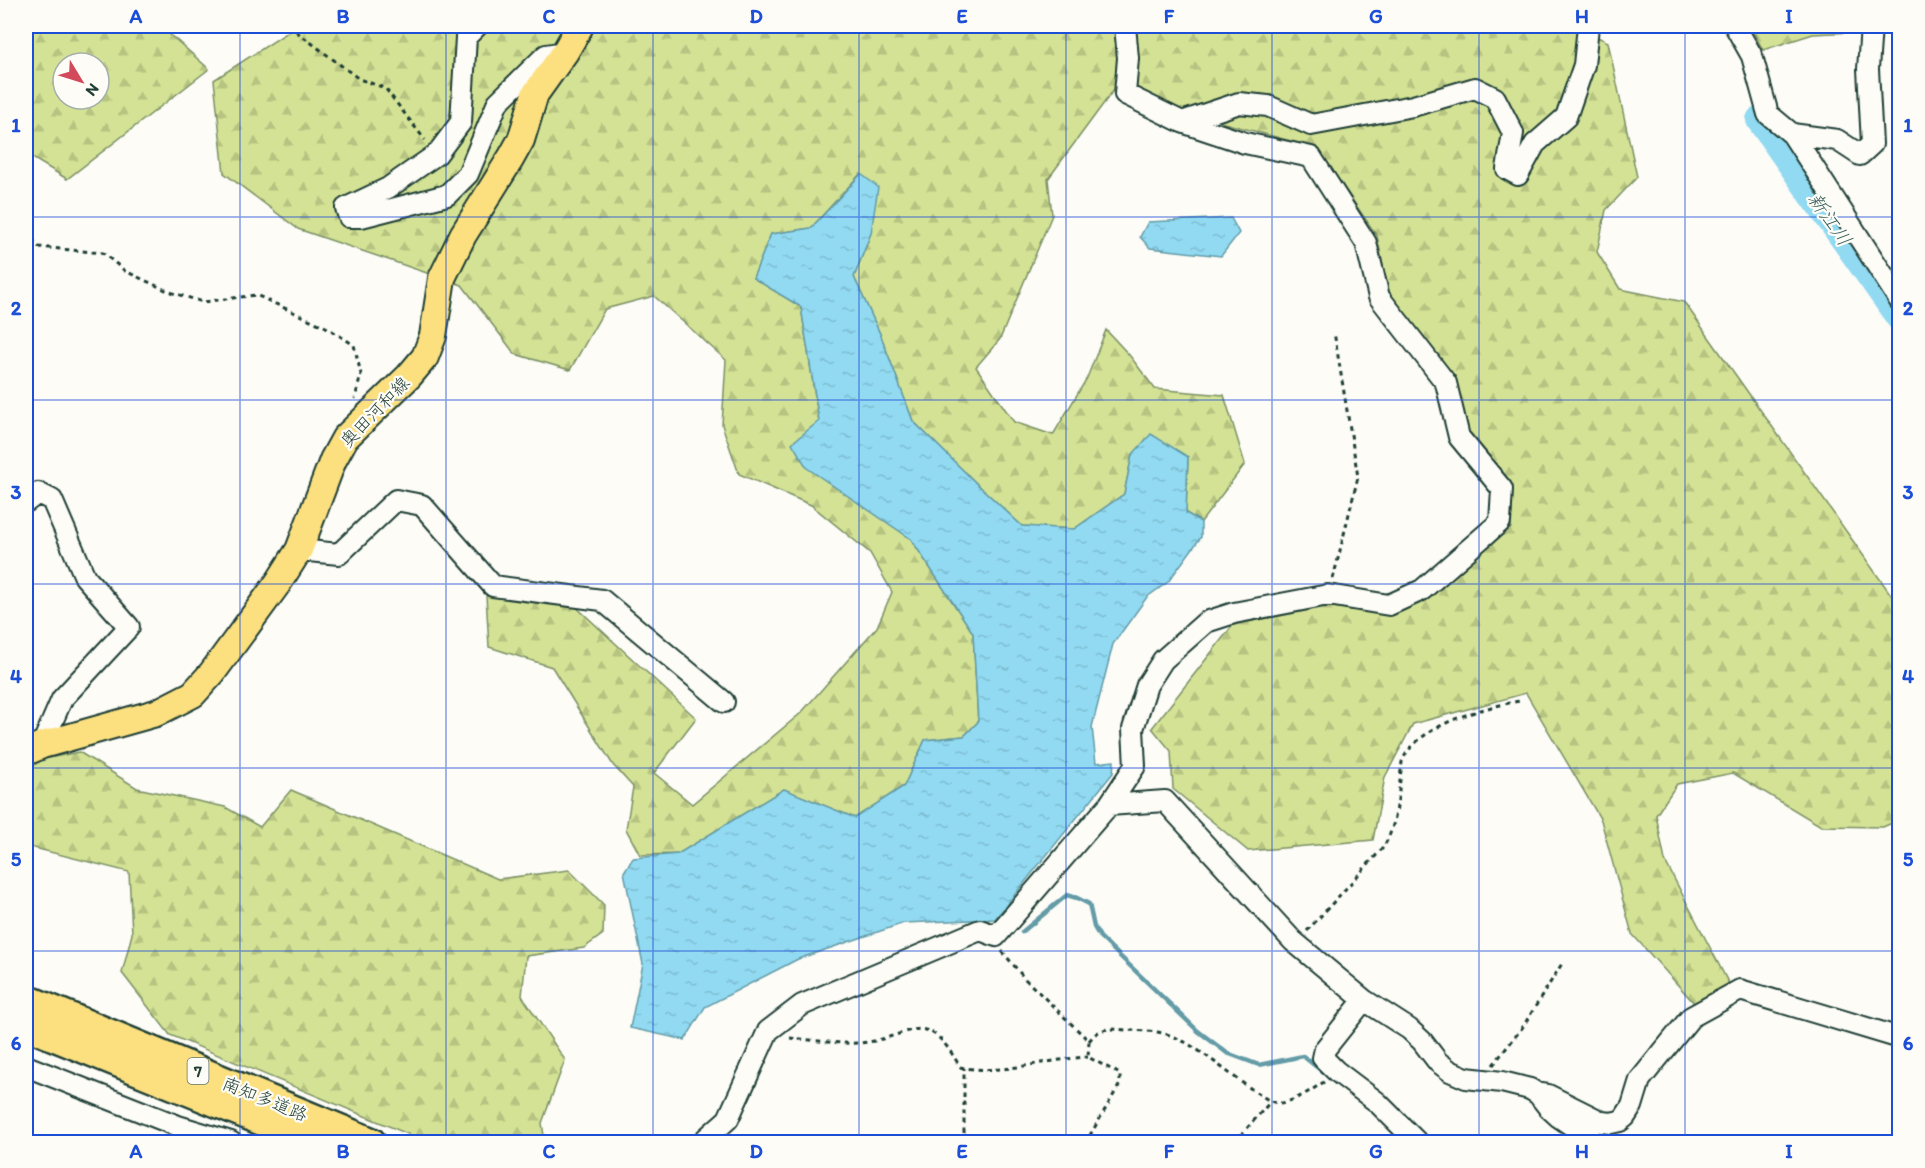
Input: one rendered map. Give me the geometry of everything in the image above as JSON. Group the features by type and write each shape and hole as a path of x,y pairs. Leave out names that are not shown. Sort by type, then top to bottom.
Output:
{"highway":[{"name":"南知多道路","path":"26,999 371,1143"},
{"name":"南知多道路","path":"26,1025 314,1143"}],"main road":[{"name":"奥田河和線","path":"34,748 156,713 193,694 212,673 278,583 299,550 333,460 345,438 409,376 425,357 433,336 442,278 463,235 512,158 521,140 535,94 565,52 580,26"}],"street":[{"path":"477,26 466,37 461,122 437,154 388,188 346,208 349,217 362,217 447,195 468,174 498,102 546,55 565,52"},
{"path":"702,1143 728,1119 768,1031 802,1005 980,930 996,936 1109,805 1135,766 1133,729 1147,685 1163,660 1206,622 1233,613 1329,595 1389,605 1422,590 1500,522 1502,489 1459,437 1446,383 1379,297 1366,243 1311,157 1245,143 1182,122 1125,94 1128,58 1125,26"},
{"path":"1182,122 1239,103 1268,106 1311,125 1413,106 1475,88 1495,98 1513,133 1507,169 1518,174 1535,144 1566,117 1584,65 1588,26"},
{"path":"1736,26 1752,56 1768,114 1792,134 1899,301"},
{"path":"1792,134 1838,140 1860,155 1872,144 1868,69 1871,26"},
{"path":"26,502 38,493 52,500 85,577 129,627 62,699 34,748"},
{"path":"299,550 339,554 396,500 422,505 493,586 602,600 724,702"},
{"path":"1109,805 1165,801 1296,943 1364,1000 1409,1029 1422,1041 1438,1062 1450,1071 1466,1078 1502,1082 1530,1089 1538,1094 1559,1117 1596,1143"},
{"path":"1538,1094 1548,1095 1602,1122 1620,1121 1632,1106 1640,1080 1690,1017 1740,990 1899,1038"},
{"path":"1364,1000 1323,1053 1325,1062 1377,1102 1417,1143"},
{"path":"26,1066 178,1126 231,1143"}],"path":[{"path":"289,26 359,79 385,88 437,154"},
{"path":"26,233 39,247 103,253 125,271 170,292 203,302 256,295 326,327 354,345 361,374 353,406"},
{"path":"1329,595 1358,477 1334,332"},
{"path":"1296,943 1382,849 1390,837 1394,826 1402,762 1405,755 1423,735 1437,727 1488,707 1521,701"},
{"path":"996,936 998,945 1015,968 1089,1041"},
{"path":"1488,1069 1498,1060 1522,1028 1563,962"},
{"path":"768,1031 781,1036 850,1043 876,1040 918,1028 942,1040 960,1067 987,1070 1015,1068 1066,1058 1088,1057 1115,1071 1121,1078 1120,1084 1086,1143"},
{"path":"1088,1057 1089,1041 1099,1030 1162,1032 1191,1045 1234,1077 1271,1101 1278,1103 1301,1096 1327,1080 1336,1071"},
{"path":"964,1068 964,1143"},
{"path":"1235,1143 1271,1101"}],"green space":[{"path":"26,26 163,26 209,69 67,179 26,154 26,138 33,121 26,113"},
{"path":"297,26 1575,26 1608,42 1637,177 1606,210 1597,252 1620,289 1684,302 1899,606 1899,820 1883,827 1821,826 1733,773 1677,784 1656,815 1665,861 1730,986 1695,1004 1632,934 1601,820 1526,693 1413,724 1385,777 1373,840 1248,851 1173,789 1171,751 1152,728 1233,625 1330,606 1391,614 1429,595 1511,528 1513,488 1467,431 1456,383 1389,296 1377,236 1317,148 1183,112 1118,84 1048,179 1052,215 1000,339 976,367 1014,422 1053,435 1087,378 1106,330 1130,356 1155,389 1224,395 1245,464 1201,522 1186,513 1188,457 1132,455 1124,494 1074,529 1022,526 913,421 881,336 854,277 871,233 860,174 811,228 771,234 753,278 801,307 819,422 793,443 862,504 911,539 973,633 978,722 964,736 925,740 904,786 855,818 784,789 678,854 640,855 626,829 633,787 613,765 552,667 489,647 486,595 574,605 696,718 654,773 692,804 801,713 877,627 892,592 870,553 811,505 739,474 722,425 726,360 654,296 605,309 570,370 515,354 462,285 298,229 224,173 214,80"},
{"path":"1750,26 1856,26 1854,32 1813,34 1763,50"},
{"path":"79,752 137,788 225,807 260,827 291,790 498,879 569,870 604,905 603,934 584,948 526,956 522,996 565,1060 542,1123 545,1142 427,1142 170,1035 122,973 132,934 129,872 26,846 26,769 44,759"}],"water":[{"path":"861,174 878,187 871,233 854,277 881,336 913,421 1022,526 1074,529 1124,494 1132,455 1151,434 1188,457 1186,513 1201,522 1201,537 1168,582 1147,597 1113,644 1092,727 1096,763 1114,761 1113,773 995,919 904,923 798,959 705,1007 685,1040 630,1028 643,964 624,872 633,858 678,854 784,789 855,818 904,786 925,740 964,736 978,722 973,633 911,539 807,468 792,443 819,421 801,307 753,278 771,234 811,228"},
{"path":"1231,218 1239,233 1221,256 1150,248 1140,237 1148,222"}],"waterway":[{"name":"新江川","path":"1760,120 1900,318"},
{"path":"1022,932 1067,895 1077,898 1089,904 1094,927 1100,937 1198,1031 1227,1053 1259,1065 1303,1056 1324,1073"}]}
